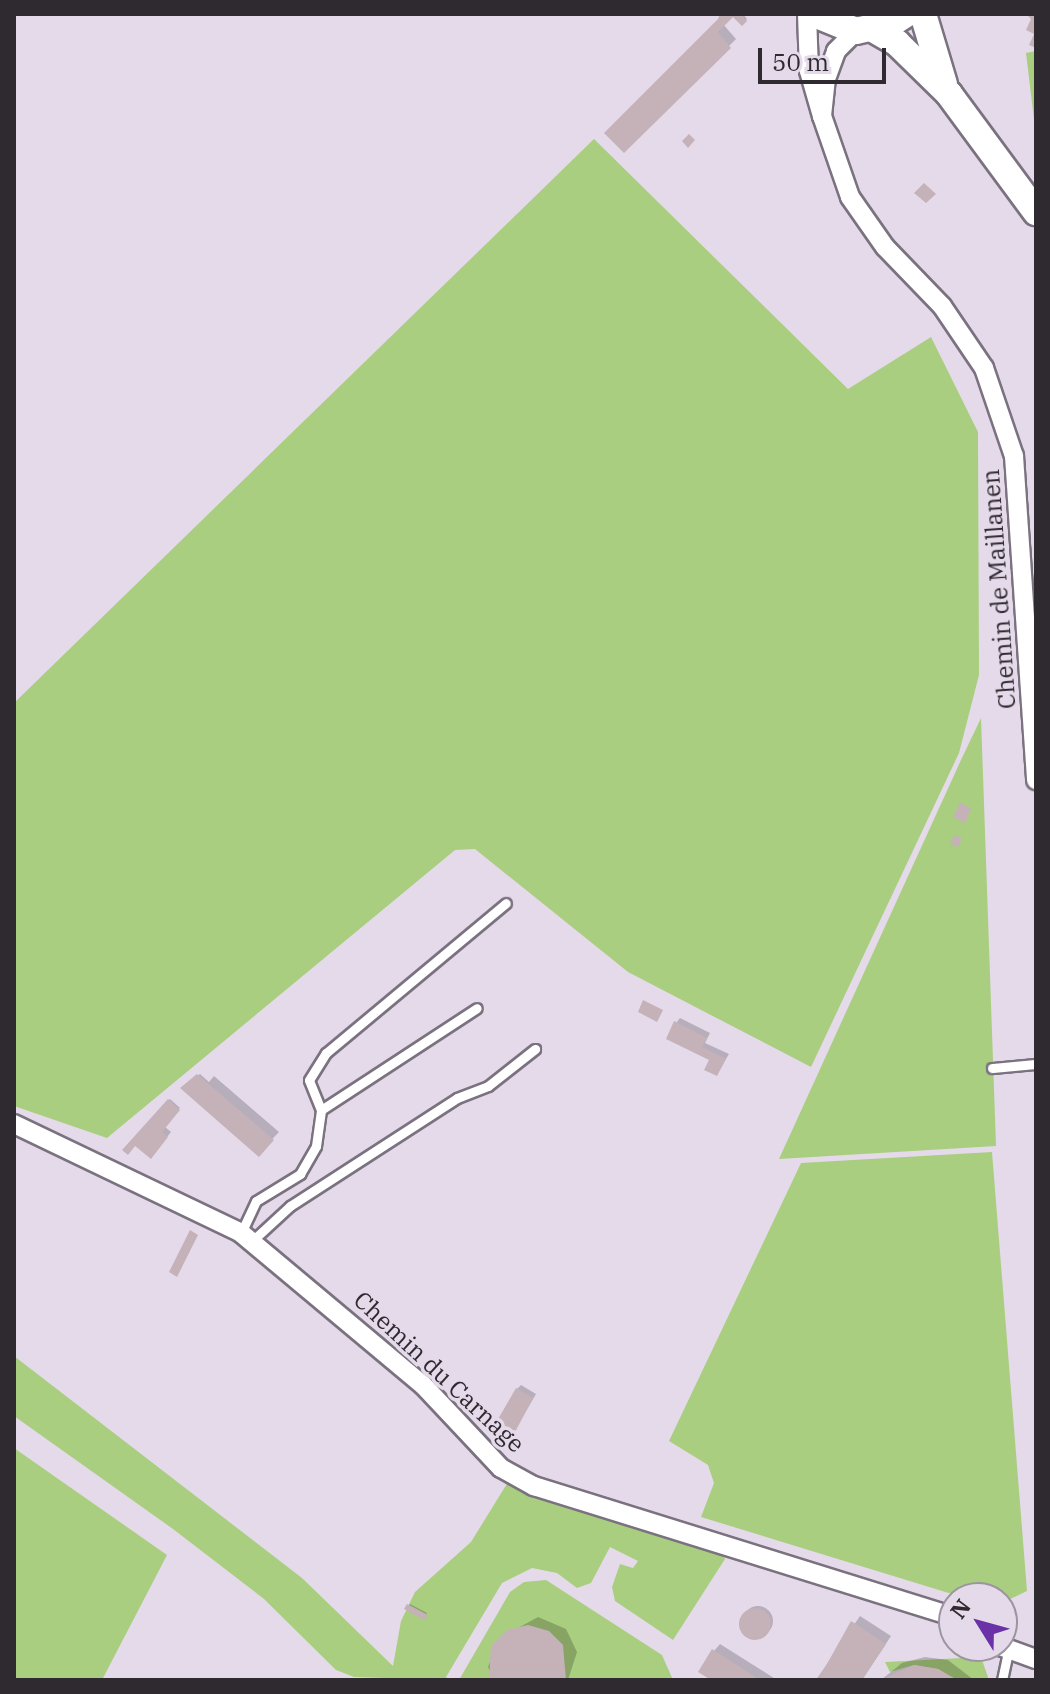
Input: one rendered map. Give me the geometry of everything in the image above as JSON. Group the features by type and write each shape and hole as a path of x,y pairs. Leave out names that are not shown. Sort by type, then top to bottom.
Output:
{"main road":[{"path":"814,14 897,43 949,94 1036,212"},
{"path":"864,30 906,14"},
{"path":"923,14 949,94"}],"street":[{"name":"Chemin de Maillanen","path":"807,14 809,71 850,197 885,247 942,306 984,368 1014,456 1036,780"},
{"path":"822,116 836,51 864,30"},
{"name":"Chemin du Carnage","path":"14,1124 247,1237 423,1385 501,1468 534,1486 938,1612"}],"lane":[{"path":"247,1237 256,1201 300,1174 316,1146 321,1110 309,1080 326,1053 506,903"},
{"path":"321,1110 477,1008"},
{"path":"247,1237 457,1098 488,1086 535,1049"},
{"path":"992,1068 1036,1064"}],"green space":[{"path":"1036,51 1036,136 1026,53"},
{"path":"594,139 848,389 931,337 978,432 979,675 959,753 811,1067 628,972 475,849 455,850 107,1138 14,1106 14,703"},
{"path":"981,718 996,1146 779,1159 961,760"},
{"path":"992,1152 1027,1591 1018,1595 1018,1582 938,1582 938,1590 701,1517 714,1483 708,1465 669,1441 801,1163"},
{"path":"14,1356 302,1578 393,1666 401,1621 415,1592 471,1542 508,1482 721,1551 725,1559 673,1640 615,1601 612,1587 620,1564 633,1568 638,1561 610,1547 591,1583 577,1588 557,1573 532,1568 502,1583 446,1677 449,1680 354,1677 336,1670 264,1599 173,1529 14,1416"},
{"path":"14,1448 167,1555 102,1680 14,1680"},
{"path":"546,1580 662,1655 673,1680 459,1680 510,1592 524,1582"},
{"path":"938,1659 938,1662 983,1662 989,1680 957,1680 938,1669 914,1665 890,1672 885,1662"}],"building":[{"path":"717,14 741,14 747,21 742,26 733,17 718,32 731,48 624,153 604,133 720,17"},
{"path":"1026,14 1036,14 1036,48 1029,45 1034,34 1026,30 1031,19"},
{"path":"689,134 695,140 688,148 682,141"},
{"path":"924,183 936,194 926,203 914,193"},
{"path":"960,803 971,808 965,823 953,817"},
{"path":"955,835 962,838 958,847 950,844"},
{"path":"643,1000 663,1010 657,1022 638,1012"},
{"path":"674,1021 707,1038 702,1047 726,1059 717,1076 704,1070 709,1060 666,1039"},
{"path":"197,1074 274,1140 259,1157 180,1088"},
{"path":"168,1099 180,1110 162,1132 168,1137 151,1159 135,1146 128,1155 122,1150"},
{"path":"190,1230 198,1235 177,1277 169,1272"},
{"path":"516,1388 533,1398 515,1432 497,1421"},
{"path":"407,1604 428,1615 424,1620 404,1609"},
{"path":"755,1608 766,1613 771,1624 766,1635 755,1640 744,1635 739,1624 744,1613"},
{"path":"851,1621 886,1644 862,1680 818,1680"},
{"path":"528,1625 549,1631 563,1645 566,1680 489,1680 491,1646 507,1630"},
{"path":"712,1649 760,1680 711,1680 698,1672"},
{"path":"914,1665 938,1669 957,1680 880,1680"}]}
